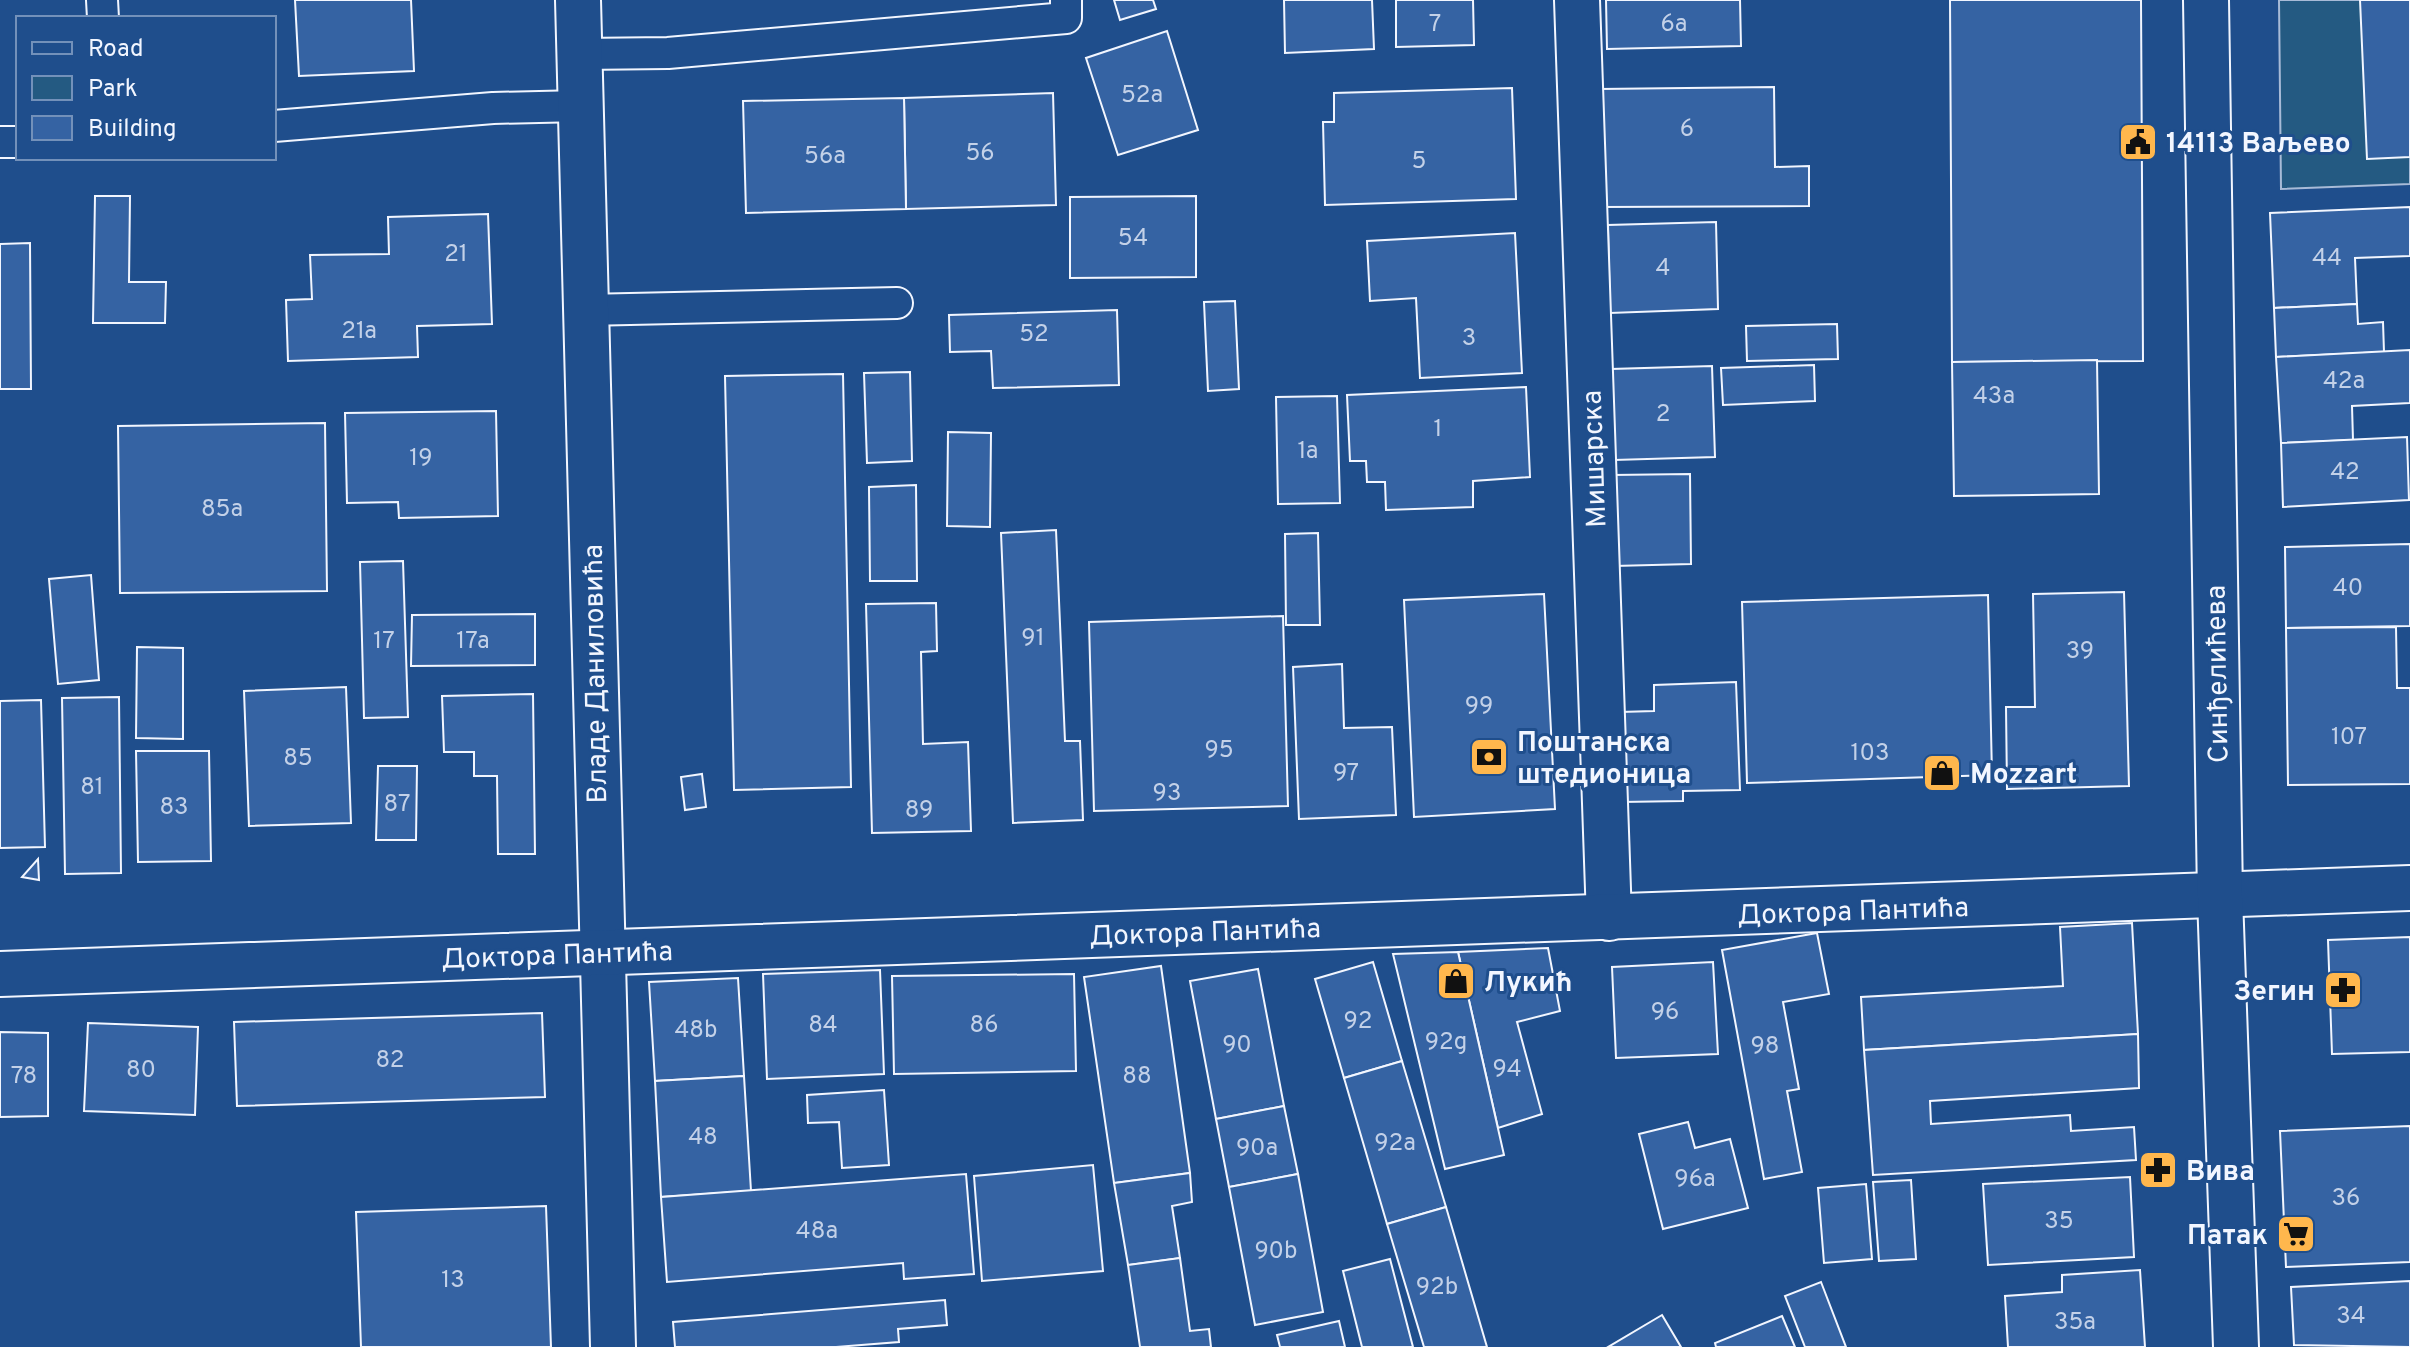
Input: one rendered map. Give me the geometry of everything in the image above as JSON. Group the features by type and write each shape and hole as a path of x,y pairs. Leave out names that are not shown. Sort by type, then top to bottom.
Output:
{"street":[{"name":"Владе Даниловића","path":"578,0 613,1347"},
{"name":"Мишарска","path":"1577,0 1609,918"},
{"name":"Синђелићева","path":"2206,0 2220,897 2236,1347"},
{"name":"Доктора Пантића","path":"0,974 2410,888"}],"lane":[{"path":"580,54 668,53 1066,18 1066,0"},
{"path":"276,126 493,108 581,106"},
{"path":"585,310 897,303"}],"green space":[{"path":"2279,0 2410,0 2410,184 2281,189"}],"building":[{"path":"295,0 411,0 414,71 299,76"},
{"path":"1114,0 1153,0 1156,9 1120,20"},
{"path":"1284,0 1372,0 1374,49 1285,53"},
{"path":"1396,0 1473,0 1474,45 1396,47"},
{"path":"1606,0 1740,0 1741,46 1607,49"},
{"path":"1950,0 2141,0 2143,361 1952,362"},
{"path":"2360,0 2410,0 2410,157 2367,159"},
{"path":"1167,31 1198,130 1118,155 1086,58"},
{"path":"1774,87 1775,167 1809,166 1809,206 1601,207 1599,89"},
{"path":"1512,88 1516,199 1325,205 1323,122 1334,122 1334,93"},
{"path":"1053,93 1056,205 906,209 904,98"},
{"path":"904,98 906,209 746,213 743,101"},
{"path":"95,196 130,196 129,282 166,282 165,323 93,323"},
{"path":"1196,196 1196,277 1070,278 1070,197"},
{"path":"2410,207 2410,256 2355,258 2357,304 2274,308 2270,213"},
{"path":"488,214 492,324 417,326 418,357 288,361 286,300 312,299 310,255 389,254 388,217"},
{"path":"1716,222 1718,309 1610,313 1608,225"},
{"path":"1515,233 1522,373 1420,378 1416,298 1370,301 1367,241"},
{"path":"30,243 31,389 0,389 0,244"},
{"path":"1235,301 1239,389 1208,391 1204,302"},
{"path":"2357,304 2358,324 2383,322 2384,352 2276,357 2274,308"},
{"path":"1117,310 1119,385 993,388 991,351 950,352 949,315"},
{"path":"1837,324 1838,359 1747,361 1746,326"},
{"path":"2410,350 2410,403 2352,406 2353,440 2281,443 2276,357"},
{"path":"2097,360 2099,494 1954,496 1952,362"},
{"path":"1814,365 1815,401 1723,405 1721,368"},
{"path":"1712,366 1715,457 1614,460 1611,369"},
{"path":"910,372 912,461 867,463 864,373"},
{"path":"843,374 851,787 734,790 725,376"},
{"path":"1526,387 1530,477 1473,481 1473,507 1386,510 1385,482 1367,482 1366,461 1350,461 1347,395"},
{"path":"1337,396 1340,503 1278,504 1276,397"},
{"path":"496,411 498,516 399,518 398,502 347,503 345,413"},
{"path":"325,423 327,591 120,593 118,426"},
{"path":"948,432 991,433 990,527 947,526"},
{"path":"2407,437 2409,500 2283,507 2281,443"},
{"path":"1690,474 1691,564 1614,566 1612,475"},
{"path":"916,485 917,581 870,581 869,487"},
{"path":"1056,530 1065,741 1080,741 1083,820 1013,823 1001,533"},
{"path":"1318,533 1320,625 1286,625 1285,534"},
{"path":"2410,544 2410,626 2286,628 2285,547"},
{"path":"403,561 408,717 364,718 360,562"},
{"path":"91,575 99,680 58,684 49,579"},
{"path":"2124,592 2129,786 2007,789 2006,707 2035,707 2033,594"},
{"path":"1544,594 1555,809 1414,817 1404,600"},
{"path":"1988,595 1992,775 1747,783 1742,602"},
{"path":"936,603 937,651 921,652 923,744 968,742 971,831 872,833 866,604"},
{"path":"535,614 535,665 411,666 412,615"},
{"path":"1283,616 1288,806 1094,811 1089,622"},
{"path":"2396,627 2397,688 2410,688 2410,784 2288,785 2286,628"},
{"path":"137,647 183,648 183,739 136,738"},
{"path":"1342,664 1344,728 1392,727 1396,815 1299,819 1293,667"},
{"path":"1736,682 1740,790 1683,791 1683,801 1622,802 1620,712 1654,711 1654,685"},
{"path":"346,687 351,823 249,826 244,691"},
{"path":"533,694 535,854 498,854 497,776 474,776 474,752 444,752 442,696"},
{"path":"119,697 121,873 65,874 62,698"},
{"path":"41,700 45,847 0,848 0,701"},
{"path":"136,751 209,751 211,861 138,862"},
{"path":"378,766 417,766 416,840 376,840"},
{"path":"702,774 706,807 685,810 681,777"},
{"path":"38,859 39,880 22,877"},
{"path":"2132,923 2138,1034 1864,1050 1861,997 2063,986 2060,927"},
{"path":"1817,933 1829,994 1783,1002 1799,1089 1787,1091 1802,1172 1764,1179 1722,950"},
{"path":"2410,937 2410,1052 2332,1054 2328,940"},
{"path":"1548,948 1560,1011 1517,1022 1542,1114 1498,1128 1458,952"},
{"path":"1458,952 1504,1155 1445,1169 1393,954"},
{"path":"1373,962 1402,1061 1344,1078 1315,979"},
{"path":"1713,962 1718,1054 1616,1058 1612,967"},
{"path":"1161,966 1190,1173 1114,1183 1084,977"},
{"path":"1258,969 1284,1106 1216,1119 1190,981"},
{"path":"880,970 884,1074 767,1079 763,974"},
{"path":"1074,974 1076,1071 894,1074 892,976"},
{"path":"738,978 744,1076 655,1081 649,982"},
{"path":"542,1013 545,1097 237,1106 234,1022"},
{"path":"88,1023 198,1027 195,1115 84,1111"},
{"path":"0,1032 48,1033 48,1116 0,1117"},
{"path":"2138,1034 2139,1088 1930,1101 1931,1124 2070,1115 2071,1131 2134,1127 2136,1160 1873,1175 1864,1050"},
{"path":"1402,1061 1446,1207 1387,1224 1344,1078"},
{"path":"744,1076 751,1191 661,1197 655,1081"},
{"path":"884,1090 889,1165 842,1168 839,1122 808,1123 807,1095"},
{"path":"1284,1106 1298,1174 1229,1187 1216,1119"},
{"path":"1688,1122 1695,1148 1730,1139 1748,1208 1663,1229 1639,1134"},
{"path":"2410,1126 2410,1262 2286,1267 2280,1131"},
{"path":"1093,1165 1103,1271 982,1281 974,1176"},
{"path":"1190,1173 1192,1202 1172,1206 1180,1258 1128,1265 1114,1183"},
{"path":"966,1174 974,1274 904,1279 903,1263 667,1282 661,1197"},
{"path":"1298,1174 1323,1312 1255,1325 1229,1187"},
{"path":"2130,1177 2134,1257 1988,1265 1983,1184"},
{"path":"1911,1180 1916,1259 1879,1261 1873,1182"},
{"path":"1866,1184 1872,1259 1824,1263 1818,1188"},
{"path":"546,1206 551,1347 361,1347 356,1212"},
{"path":"1446,1207 1487,1347 1424,1347 1387,1224"},
{"path":"1180,1258 1190,1331 1209,1329 1211,1347 1140,1347 1128,1265"},
{"path":"1390,1259 1413,1347 1362,1347 1343,1271"},
{"path":"2140,1270 2145,1347 2008,1347 2005,1296 2062,1292 2062,1275"},
{"path":"2410,1281 2410,1347 2294,1345 2291,1287"},
{"path":"1821,1282 1846,1347 1805,1347 1785,1296"},
{"path":"945,1300 947,1325 898,1329 899,1342 836,1347 675,1347 673,1322"},
{"path":"1662,1315 1681,1347 1608,1347"},
{"path":"1782,1316 1795,1347 1716,1347 1715,1343"},
{"path":"1339,1321 1345,1347 1280,1347 1277,1335"}],"place":[{"name":"14113 Ваљево","path":"2138,142"},
{"name":"Поштанска штедионица","path":"1489,757"},
{"name":"Mozzart","path":"1942,773"},
{"name":"Лукић","path":"1456,981"},
{"name":"Зегин","path":"2343,990"},
{"name":"Вива","path":"2158,1170"},
{"name":"Патак","path":"2296,1234"}]}
